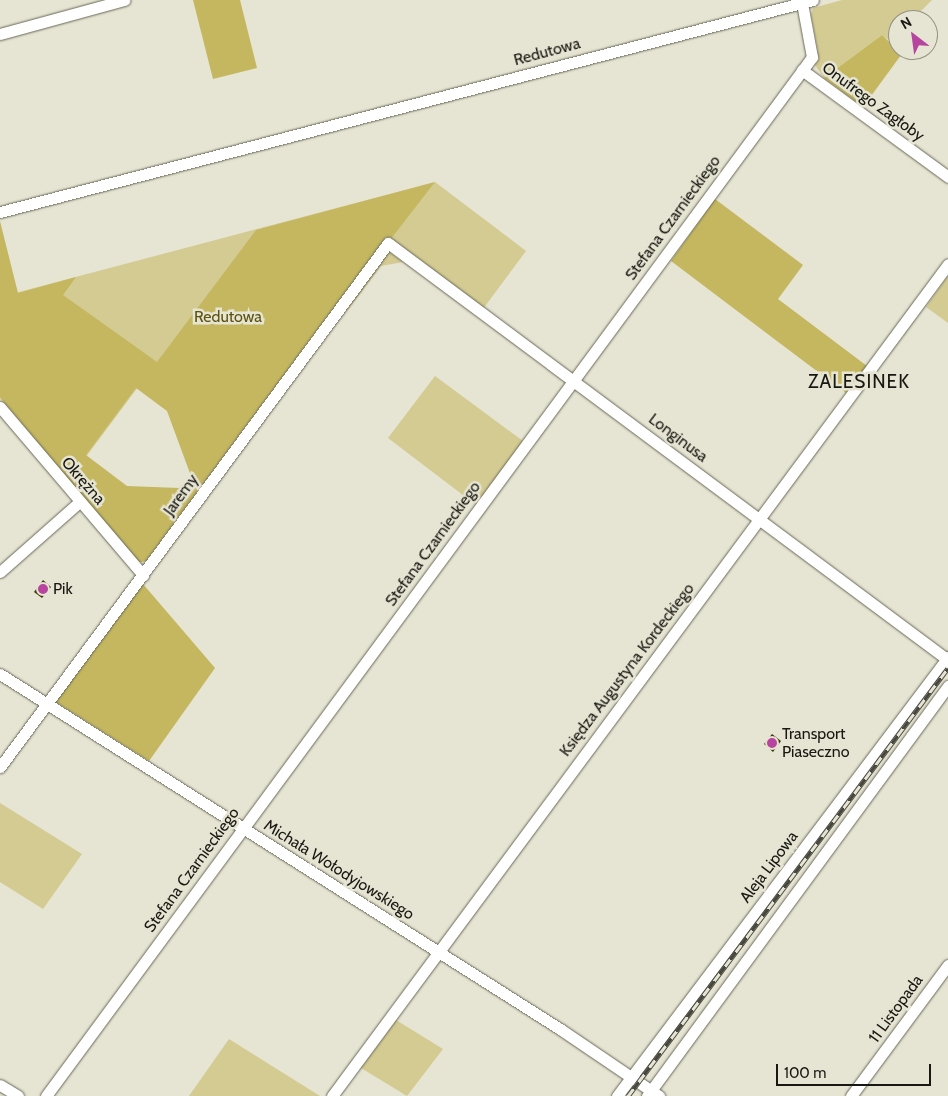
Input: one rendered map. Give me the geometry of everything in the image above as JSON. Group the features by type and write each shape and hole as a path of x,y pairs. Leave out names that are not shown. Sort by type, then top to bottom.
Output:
{"street":[{"path":"0,34 124,0"},
{"name":"Stefana Czarnieckiego","path":"46,1096 802,70 814,50 807,1"},
{"name":"Redutowa","path":"0,212 807,1"},
{"name":"Onufrego Zagłoby","path":"802,70 948,177"},
{"name":"Longinusa","path":"388,243 948,659"},
{"name":"Jaremy","path":"0,767 388,243"},
{"name":"Księdza Augustyna Kordeckiego","path":"332,1096 948,264"},
{"name":"Okrężna","path":"0,407 143,575"},
{"path":"0,572 80,502"},
{"name":"Aleja Lipowa","path":"617,1096 948,659"},
{"name":"Michała Wołodyjowskiego","path":"0,674 631,1076 652,1094"},
{"path":"652,1094 948,686"},
{"name":"11 Listopada","path":"851,1096 948,965"},
{"path":"0,1084 18,1096"}],"green space":[{"path":"193,0 240,0 257,68 213,79"},
{"path":"842,0 932,0 922,10 888,10 888,40 882,35 824,78 815,65 818,51 811,15 813,8"},
{"path":"882,35 888,41 888,60 897,60 863,107 824,78"},
{"name":"Redutowa","path":"435,182 526,251 483,309 386,237 156,363 68,481 0,399 0,297"},
{"name":"Redutowa","path":"435,182 390,240 386,237 146,561 137,563 0,397 0,221 18,293 76,277 63,295 157,362 256,230","holes":["136,388 167,411 191,476 179,488 127,486 86,455"]},
{"path":"715,199 803,265 778,299 867,366 846,393 671,261"},
{"path":"388,251 403,262 381,266 347,311 343,309"},
{"path":"948,276 948,323 926,307"},
{"path":"435,376 523,441 476,505 388,438"},
{"path":"143,584 215,668 149,761 54,701"},
{"path":"0,803 82,854 43,909 0,882"},
{"path":"396,1020 443,1049 407,1096 361,1068"},
{"path":"229,1039 320,1096 189,1096"}],"building":[{"name":"Pik","path":"43,580 51,587 42,598 34,592"},
{"name":"Transport Piaseczno","path":"772,734 781,741 773,752 764,744"}],"railway":[{"path":"628,1096 948,668"}],"place":[{"name":"Pik","path":"43,589"},
{"name":"Transport Piaseczno","path":"772,743"}],"district":[{"name":"ZALESINEK","path":"859,382"}]}
